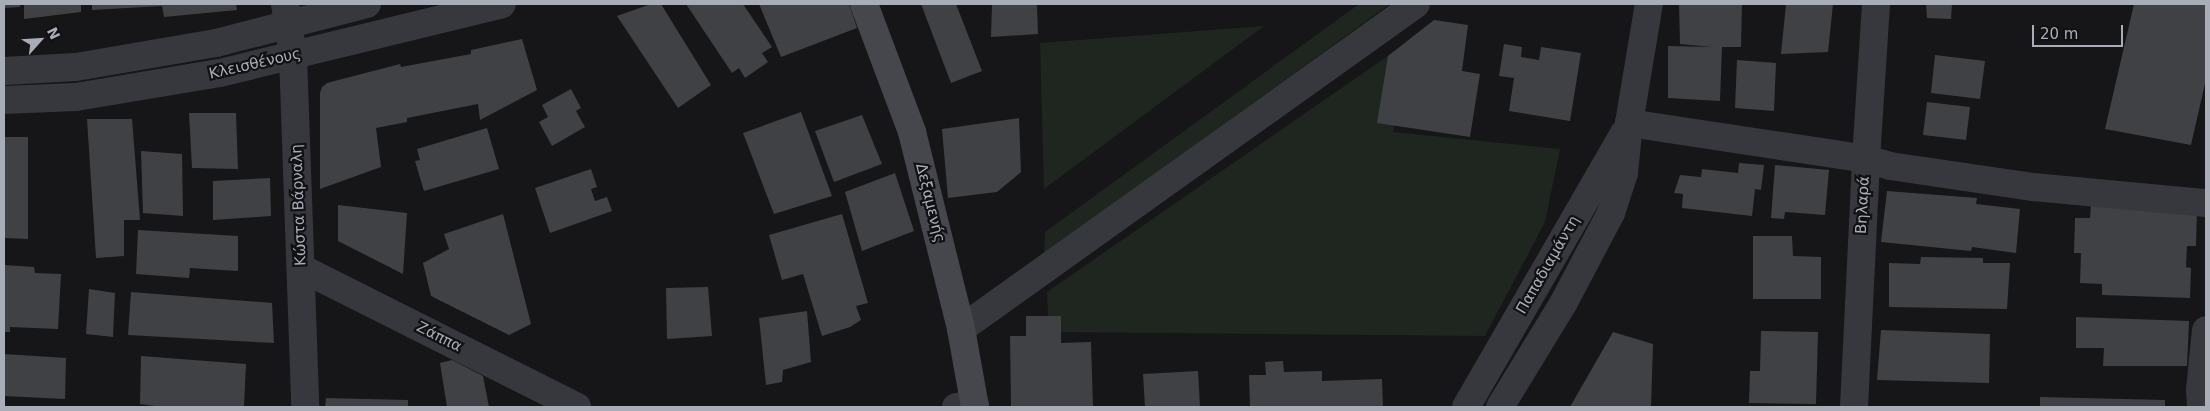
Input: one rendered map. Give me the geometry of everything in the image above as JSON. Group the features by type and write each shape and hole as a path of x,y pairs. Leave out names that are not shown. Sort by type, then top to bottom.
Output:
{"main road":[{"name":"Δεξαμενής","path":"864,4 912,132 961,329 969,406"}],"street":[{"name":"Κλεισθένους","path":"4,71 76,67 216,43 287,15 367,4"},
{"name":"Κλεισθένους","path":"4,100 76,97 220,73 502,4"},
{"path":"961,329 1416,4"},
{"name":"Παπαδιαμάντη","path":"1500,407 1564,302 1612,213 1624,173 1629,123 1649,4"},
{"name":"Βηλαρά","path":"1854,407 1866,159 1876,4"},
{"name":"Κώστα Βάρναλη","path":"287,15 294,56 305,407"},
{"path":"1629,123 1866,159 1890,166 2033,187 2206,203"},
{"name":"Παπαδιαμάντη","path":"1466,407 1629,123"},
{"name":"Ζάππα","path":"301,268 577,407"},
{"path":"2201,407 2200,390 2206,330"}],"shaded area":[{"path":"1359,4 1390,4 1044,254 1045,232"},
{"path":"1264,26 1044,189 1040,43"},
{"path":"1408,42 1393,132 1560,149 1545,222 1485,336 1049,332 1047,292"}],"building":[{"path":"4,4 20,4 20,7 4,8"},
{"path":"24,4 81,4 81,12 24,19"},
{"path":"92,4 236,4 237,10 164,17 162,6 92,10"},
{"path":"651,4 661,4 711,85 678,108 617,16"},
{"path":"686,4 743,4 772,47 762,53 768,62 745,78 739,68 732,73"},
{"path":"759,4 849,4 857,28 781,57"},
{"path":"921,4 956,4 982,71 951,83"},
{"path":"992,4 1037,4 1038,34 991,37"},
{"path":"1679,4 1742,4 1741,47 1722,47 1720,101 1668,98 1668,46 1712,47 1680,44"},
{"path":"1786,4 1833,4 1828,52 1781,54"},
{"path":"1926,4 1952,4 1951,19 1927,18"},
{"path":"2134,4 2206,4 2206,79 2191,145 2105,129"},
{"path":"1434,20 1468,25 1462,71 1480,74 1470,137 1377,123 1388,56"},
{"path":"522,39 537,90 480,120 478,104 407,118 407,122 376,128 381,167 320,189 320,93 322,87 327,83 400,64 401,67 471,54 471,50"},
{"path":"1504,44 1522,47 1521,57 1539,60 1541,47 1581,53 1570,121 1509,111 1514,78 1499,76"},
{"path":"1935,55 1985,61 1980,99 1931,93"},
{"path":"1737,60 1776,63 1774,111 1735,108"},
{"path":"571,89 581,108 576,111 585,127 552,146 539,122 548,117 542,105"},
{"path":"1927,102 1970,107 1966,140 1923,135"},
{"path":"801,112 832,196 774,214 743,133"},
{"path":"189,113 236,113 238,169 192,168"},
{"path":"862,115 882,164 834,182 815,131"},
{"path":"1019,118 1021,172 997,192 948,198 942,129"},
{"path":"87,119 132,119 140,220 124,220 124,256 96,258"},
{"path":"487,128 499,169 424,191 415,161 420,160 417,149"},
{"path":"4,137 28,137 28,239 4,238"},
{"path":"141,151 182,154 183,216 143,213"},
{"path":"1739,163 1764,165 1761,190 1755,189 1752,216 1682,208 1683,194 1674,193 1680,175 1701,177 1702,169 1738,173"},
{"path":"1775,165 1829,170 1825,215 1785,212 1784,219 1771,218"},
{"path":"591,169 597,187 591,189 595,201 607,197 612,211 550,233 535,188"},
{"path":"895,173 914,231 862,251 845,192"},
{"path":"270,178 271,216 213,220 213,181"},
{"path":"1887,191 1977,198 1976,204 2020,209 2016,253 1972,247 1971,251 1881,242"},
{"path":"2091,204 2197,208 2196,246 2187,246 2186,267 2191,268 2190,298 2102,295 2102,284 2080,283 2081,253 2074,253 2075,218 2090,218"},
{"path":"338,205 407,213 403,274 338,241"},
{"path":"503,214 531,324 509,335 431,296 423,263 449,249 444,234"},
{"path":"842,214 868,303 856,306 861,320 850,327 822,336 803,274 782,280 769,235"},
{"path":"138,230 238,236 238,271 190,268 189,278 136,274"},
{"path":"1753,236 1792,236 1793,256 1821,257 1821,299 1753,299"},
{"path":"1921,257 1983,258 1983,263 2010,263 2007,309 1889,307 1889,263 1920,264"},
{"path":"4,265 34,267 35,273 61,274 58,329 10,327 10,332 4,332"},
{"path":"708,287 712,336 667,339 666,288"},
{"path":"89,289 115,293 113,337 86,334"},
{"path":"131,292 272,303 274,343 128,335"},
{"path":"807,311 811,362 783,370 782,382 766,385 759,318"},
{"path":"1026,316 1061,316 1061,343 1091,342 1093,407 1011,407 1010,336 1026,336"},
{"path":"2076,317 2189,321 2187,366 2103,366 2104,348 2076,348"},
{"path":"1881,330 1990,334 1989,383 1877,380"},
{"path":"1761,331 1818,332 1816,404 1749,403 1750,371 1760,371"},
{"path":"1613,332 1653,344 1651,407 1570,407"},
{"path":"4,354 66,358 65,399 4,396"},
{"path":"141,356 246,364 244,407 162,407 140,404"},
{"path":"452,360 483,376 489,407 447,407 440,363"},
{"path":"1283,361 1284,372 1322,371 1322,381 1382,379 1383,407 1250,407 1249,375 1266,375 1265,362"},
{"path":"1198,371 1200,407 1145,407 1143,374"},
{"path":"2040,397 2165,400 2165,407 2040,407"},
{"path":"326,398 408,400 408,407 325,407"}]}
